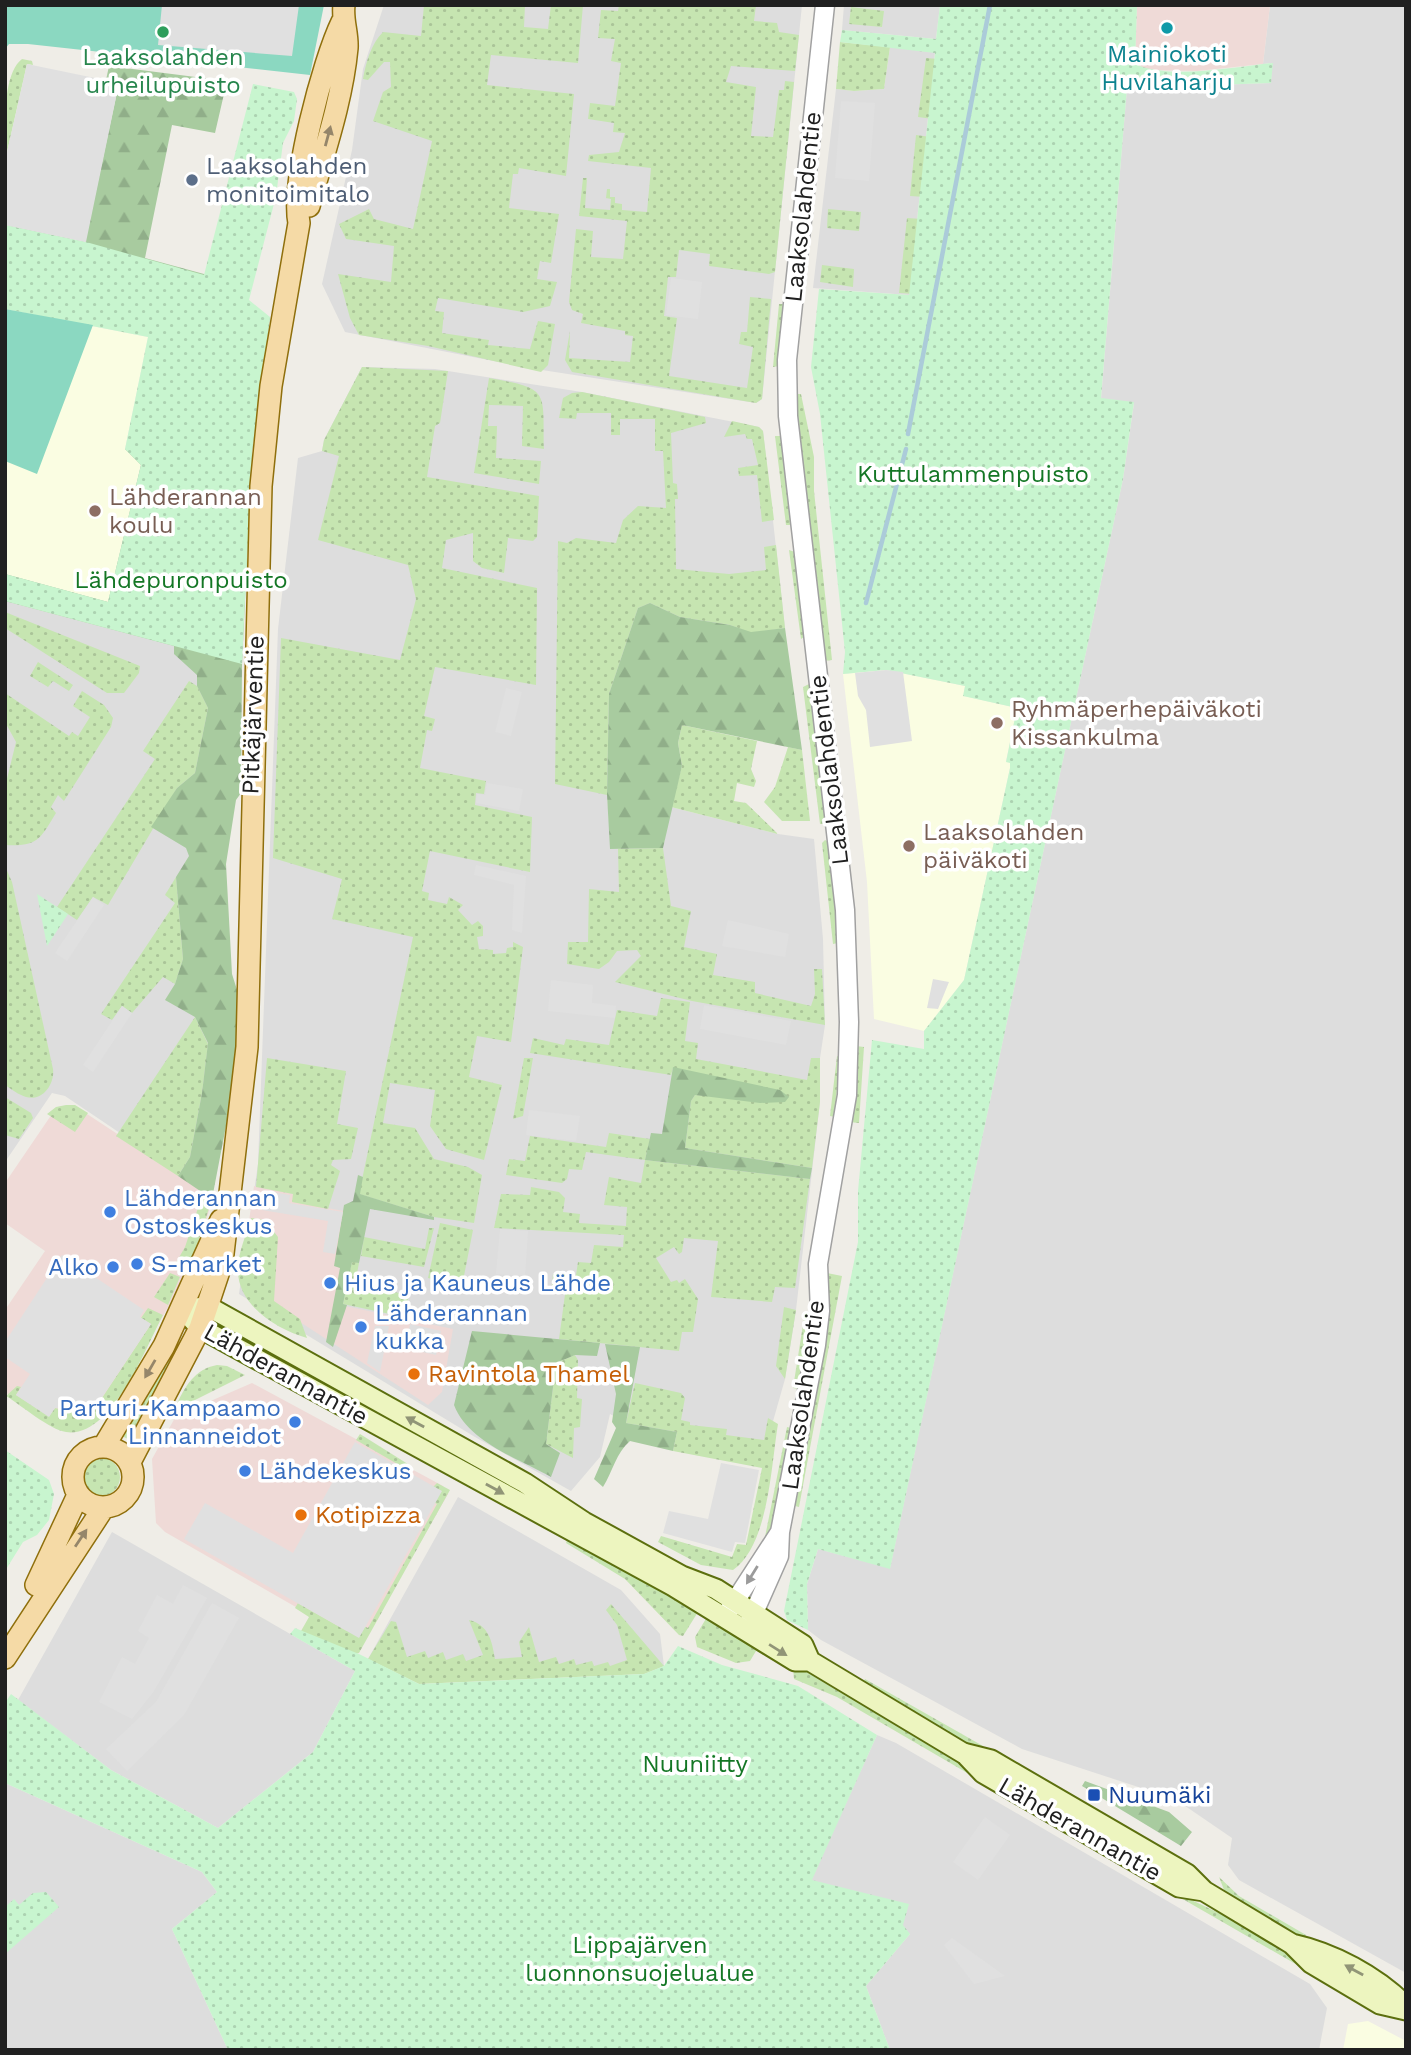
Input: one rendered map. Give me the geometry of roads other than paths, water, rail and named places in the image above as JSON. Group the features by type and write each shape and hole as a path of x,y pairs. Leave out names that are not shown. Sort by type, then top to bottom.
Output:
{"main road":[{"name":"Pitkäjärventie","path":"130,1462 200,1328 222,1262 226,1209 236,1154 247,1047 261,486 271,386 299,223 296,209 303,162 331,45 343,14"},
{"name":"Pitkäjärventie","path":"104,1446 183,1309 226,1209"},
{"name":"Lähderannantie","path":"183,1309 209,1307 525,1483 564,1511 682,1576 751,1622 803,1645 810,1661 963,1753 983,1773 1179,1887 1204,1891 1292,1944 1319,1950 1389,1990 1406,2008"},
{"name":"Lähderannantie","path":"183,1309 200,1328 730,1609"},
{"path":"104,1446 119,1451 130,1462 133,1477 130,1491 119,1503 104,1507 89,1504 78,1495 72,1479 77,1460 89,1449 104,1446"},
{"path":"17,1636 38,1582 78,1495"},
{"path":"5,1658 104,1507"}],"street":[{"name":"Laaksolahdentie","path":"751,1622 779,1556 780,1532 816,1345 820,1311 818,1264 847,1095 845,910 788,416 787,360 825,5"},
{"name":"Laaksolahdentie","path":"730,1609 780,1532"}],"waterway":[{"path":"908,434 990,5"},
{"path":"866,603 906,449"}],"place":[{"name":"Mainiokoti Huvilaharju","path":"1167,28"},
{"name":"Laaksolahden urheilupuisto","path":"163,32"},
{"name":"Laaksolahden monitoimitalo","path":"192,180"},
{"name":"Lähderannan koulu","path":"95,511"},
{"name":"Ryhmäperhepäiväkoti Kissankulma","path":"997,723"},
{"name":"Laaksolahden päiväkoti","path":"909,846"},
{"name":"Lähderannan Ostoskeskus","path":"110,1212"},
{"name":"S-market","path":"137,1264"},
{"name":"Alko","path":"113,1267"},
{"name":"Hius ja Kauneus Lähde","path":"330,1283"},
{"name":"Lähderannan kukka","path":"361,1327"},
{"name":"Ravintola Thamel","path":"414,1374"},
{"name":"Parturi-Kampaamo Linnanneidot","path":"295,1422"},
{"name":"Lähdekeskus","path":"245,1471"},
{"name":"Kotipizza","path":"301,1515"},
{"name":"Nuumäki","path":"1094,1795"}],"park label":[{"name":"Kuttulammenpuisto","path":"973,474"},
{"name":"Lähdepuronpuisto","path":"181,580"},
{"name":"Nuuniitty","path":"695,1764"},
{"name":"Lippajärven luonnonsuojelualue","path":"640,1959"}]}
